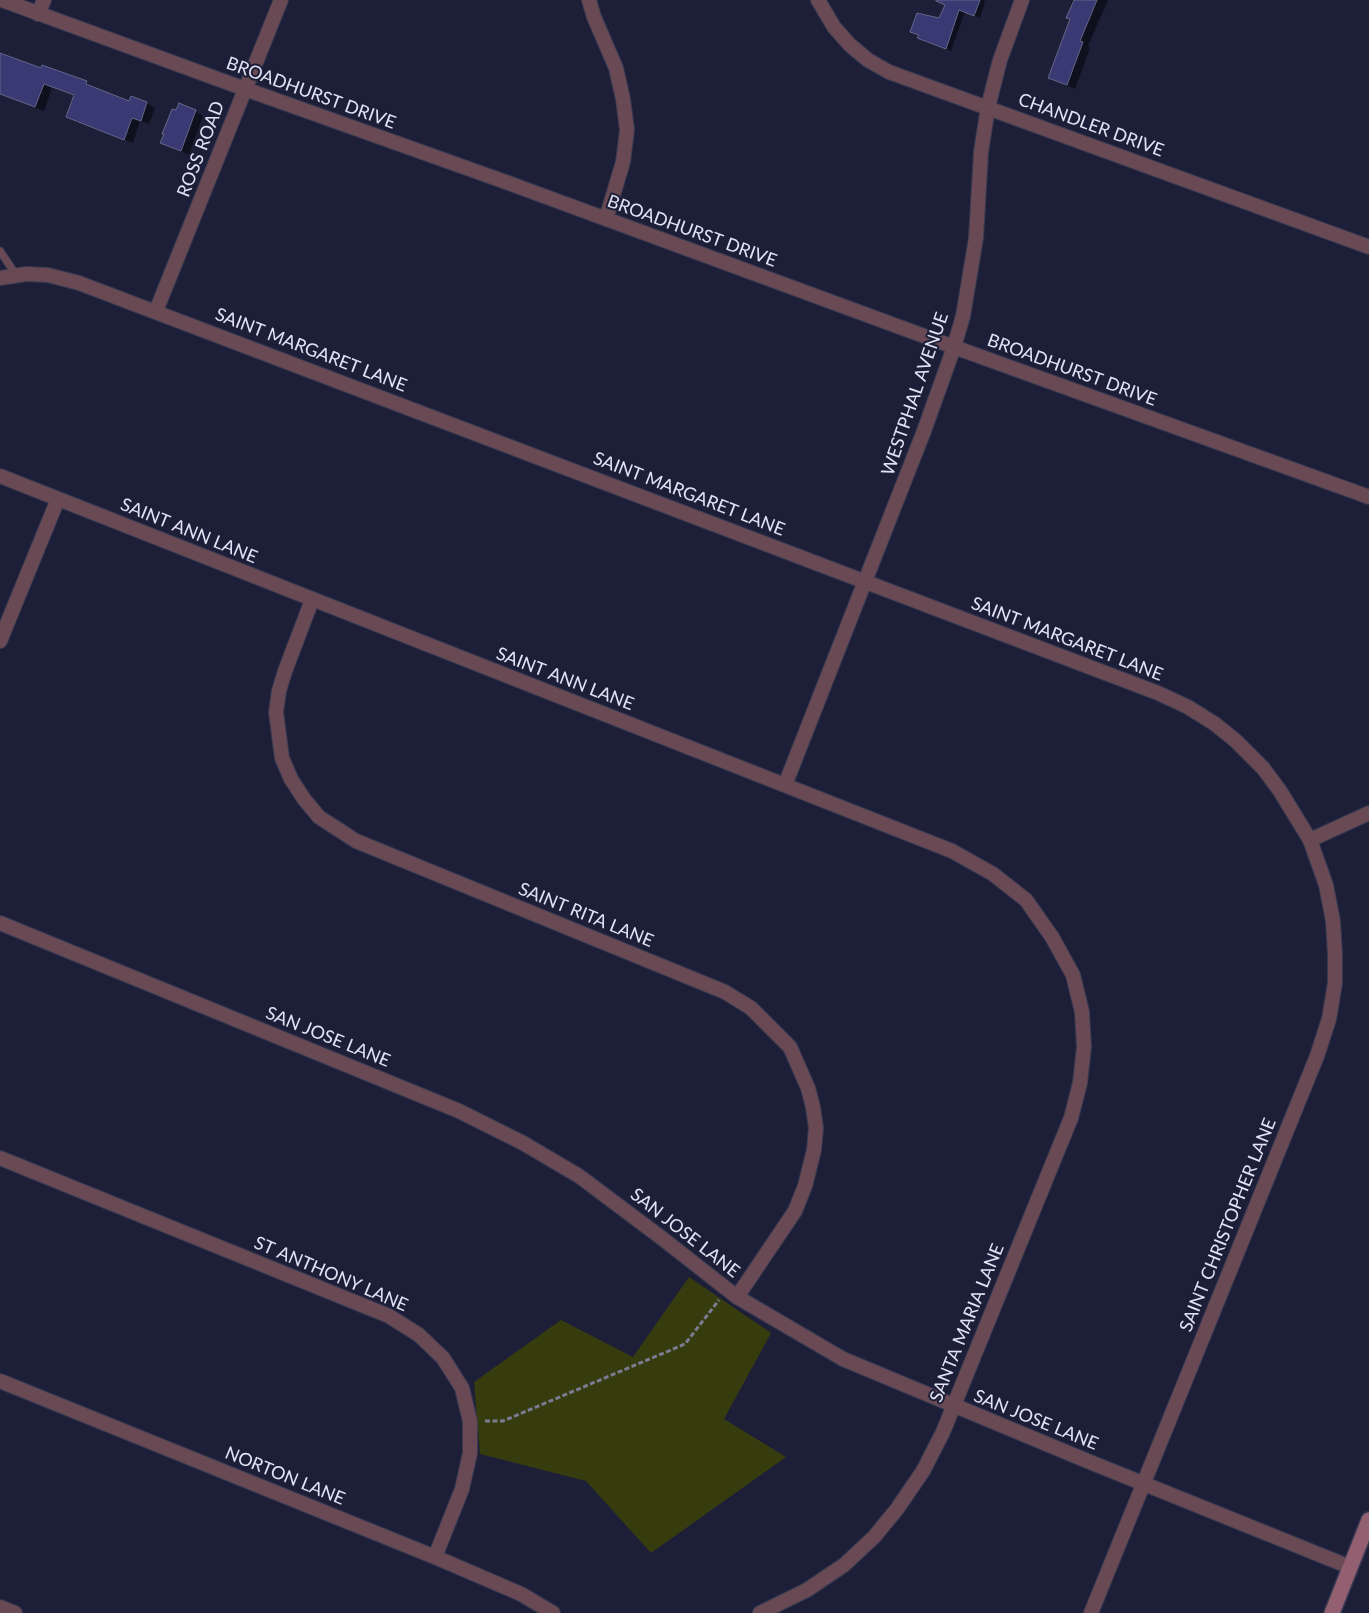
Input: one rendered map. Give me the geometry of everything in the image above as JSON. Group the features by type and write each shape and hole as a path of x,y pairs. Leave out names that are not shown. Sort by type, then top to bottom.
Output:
{"street":[{"name":"BROADHURST DRIVE","path":"2,0 1369,497"},
{"path":"38,14 44,0"},
{"name":"ROSS ROAD","path":"156,312 281,0"},
{"path":"589,0 594,17 616,68 627,130 624,162 606,219"},
{"name":"WESTPHAL AVENUE","path":"785,785 924,431 954,347 963,316 976,238 982,152 988,107 1000,60 1022,0"},
{"name":"CHANDLER DRIVE","path":"819,4 834,28 850,45 868,60 890,72 1369,247"},
{"name":"SAINT MARGARET LANE","path":"0,278 16,275 48,275 64,279 156,312 1158,693 1188,707 1236,740 1263,768 1280,791 1310,840"},
{"name":"SAINT ANN LANE","path":"0,476 952,851 992,874 1026,900 1052,937 1073,975"},
{"path":"0,641 58,499"},
{"name":"SAINT RITA LANE","path":"312,600 284,671 276,712 282,758 291,778 304,799 319,817 339,832 356,841 725,992 751,1008 790,1047 808,1088 813,1107 816,1128 814,1150 805,1186 795,1210 732,1293"},
{"path":"1310,840 1369,813"},
{"name":"SAINT CHRISTOPHER LANE","path":"1091,1613 1317,1056 1329,1019 1334,983 1335,954 1332,921 1326,885 1310,840"},
{"name":"SAN JOSE LANE","path":"0,923 459,1111 515,1139 579,1176 732,1293 843,1359 1143,1484 1350,1567"},
{"name":"SANTA MARIA LANE","path":"760,1613 806,1590 844,1565 874,1537 898,1510 923,1471 943,1432 1071,1118 1080,1083 1084,1047 1082,1012 1073,975"},
{"name":"ST ANTHONY LANE","path":"0,1158 389,1316 419,1334 443,1358 462,1388 470,1421 470,1453 462,1489 435,1557"},
{"name":"NORTON LANE","path":"1,1384 435,1557 521,1594 553,1613"},
{"path":"1332,1613 1369,1520"},
{"path":"0,1607 15,1613"}],"lane":[{"path":"0,251 16,275"}],"path":[{"path":"470,1421 503,1421 685,1344 732,1293"}],"green space":[{"path":"689,1277 771,1333 724,1419 786,1457 651,1553 586,1481 480,1454 474,1382 561,1320 633,1357"}],"building":[{"path":"936,0 980,0 974,16 959,10 946,49 917,38 919,35 910,32 917,13 939,18 945,5"},
{"path":"1074,0 1097,0 1080,41 1083,42 1067,85 1048,78 1070,19 1066,18"},
{"path":"0,53 41,68 42,65 87,81 86,84 129,101 131,96 147,102 141,121 132,118 124,140 66,117 74,95 44,84 35,107 0,94"},
{"path":"179,103 196,110 181,151 160,143 172,109 176,110"}]}
